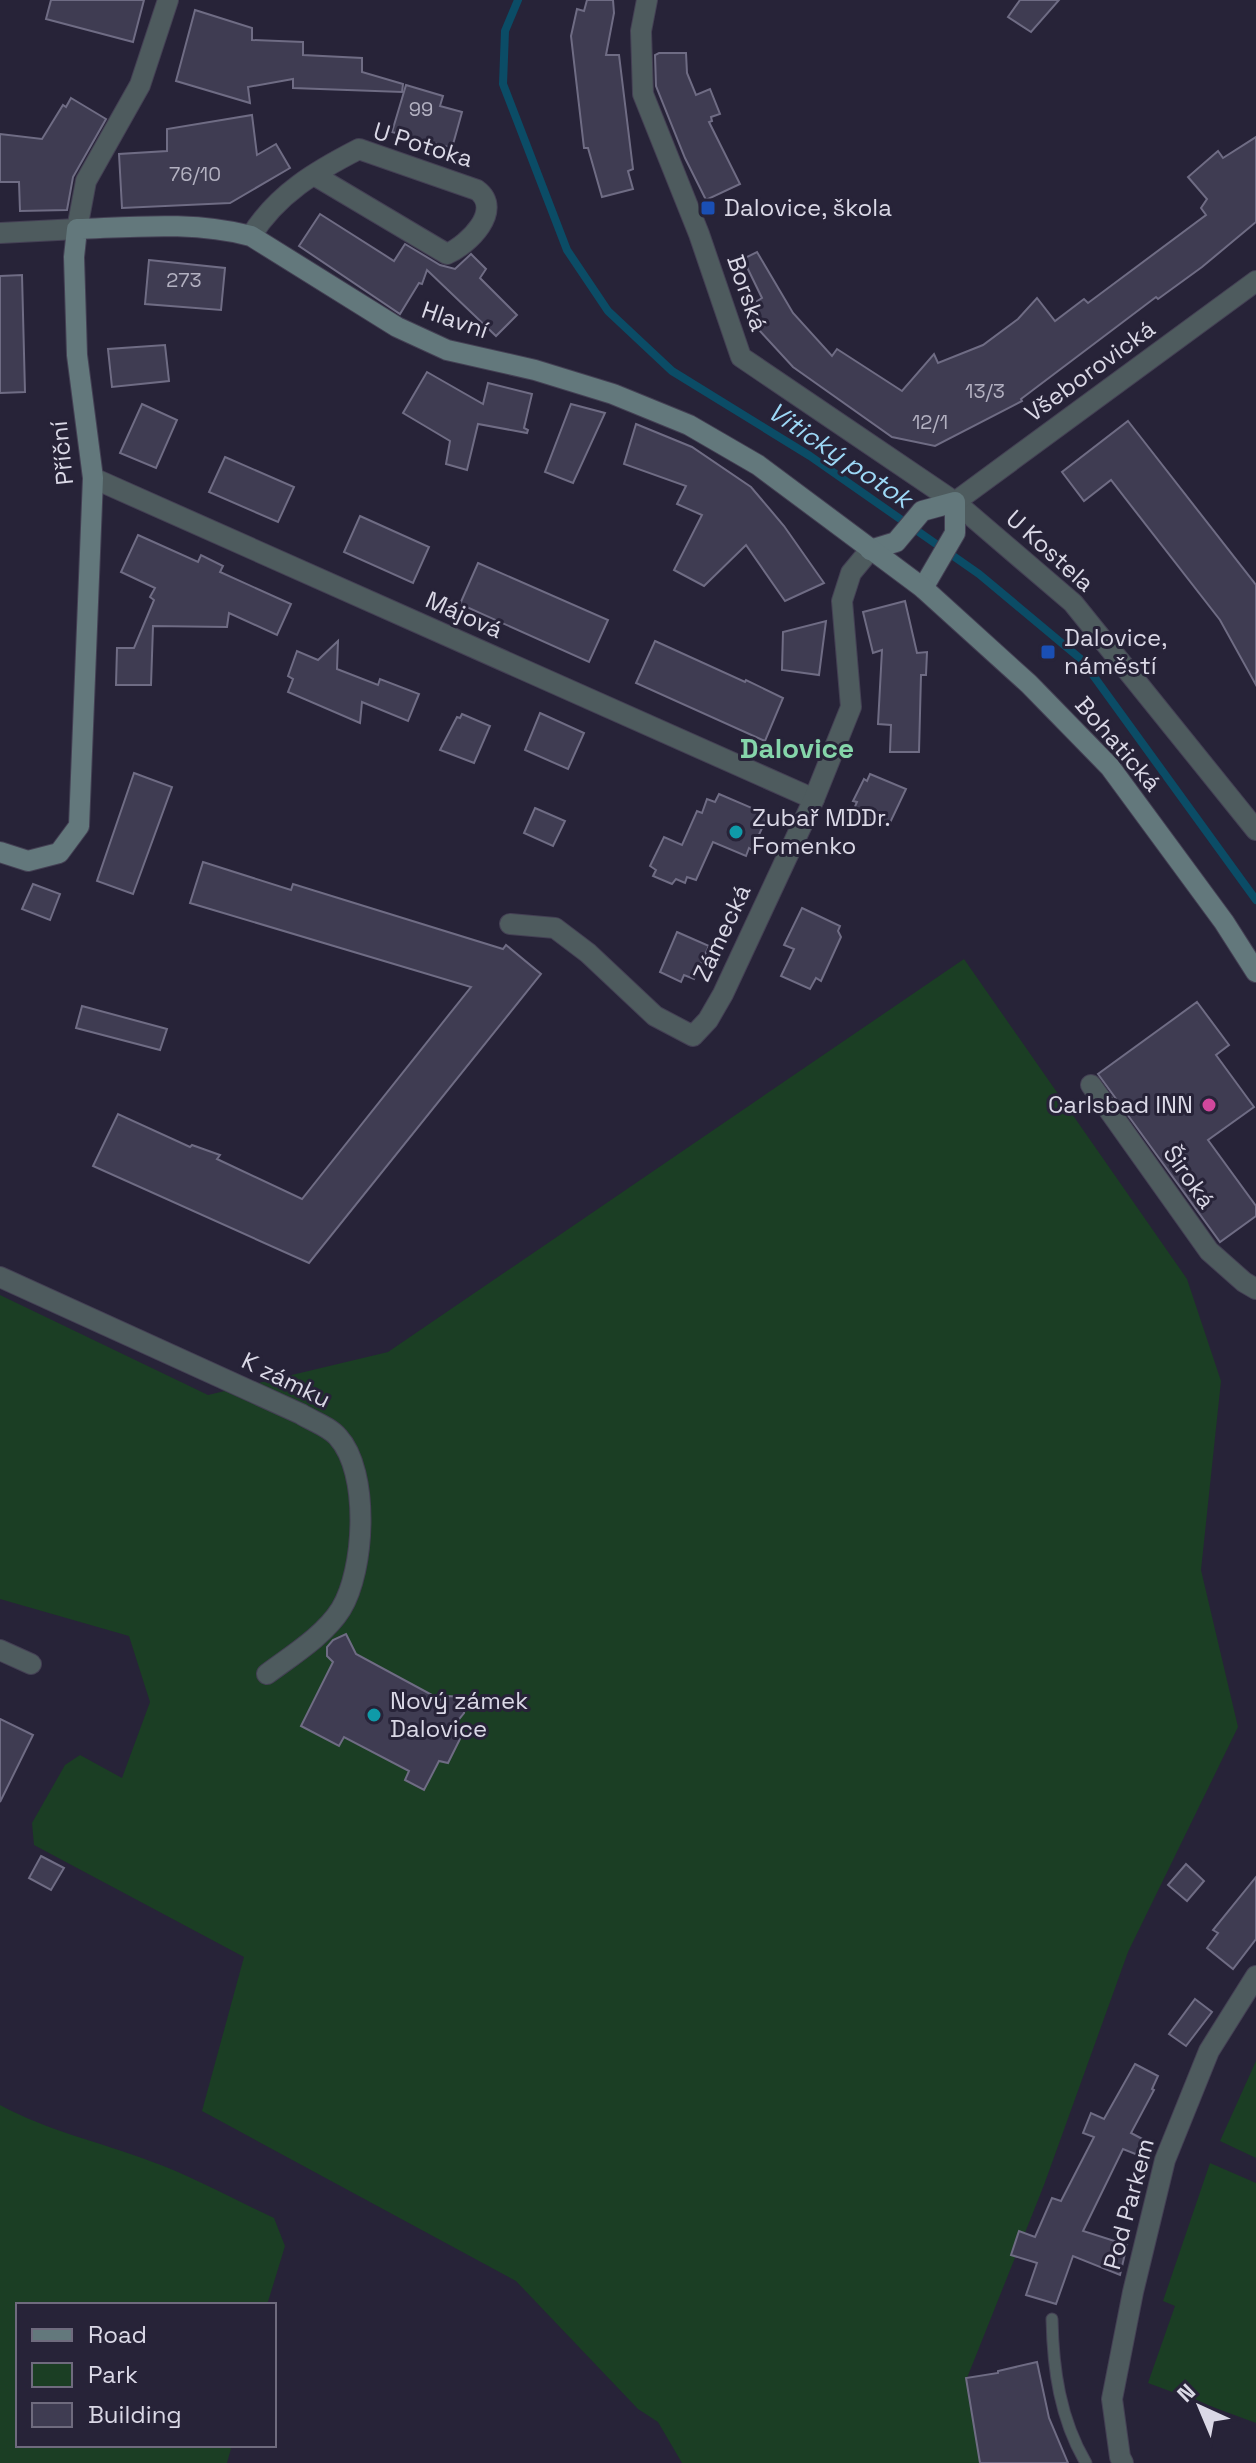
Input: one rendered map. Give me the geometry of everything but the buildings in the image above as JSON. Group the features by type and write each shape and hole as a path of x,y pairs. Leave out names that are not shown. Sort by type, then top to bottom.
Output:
{"street":[{"name":"Příční","path":"0,852 28,861 59,853 79,826 93,478 77,355 74,257 77,229 86,181 140,85 168,0"},
{"name":"Borská","path":"647,0 641,31 643,94 699,234 741,357 955,502"},
{"name":"U Potoka","path":"251,236 265,212 283,195 314,175 359,149 477,190 484,195 488,206 482,223 462,247 447,254 314,175"},
{"name":"Hlavní","path":"0,233 165,225 233,231 251,236 397,327 447,350 548,374 613,394 689,425 758,465 870,550"},
{"name":"Všeborovická","path":"955,502 1256,281"},
{"name":"Májová","path":"93,478 814,799"},
{"path":"870,550 896,542 922,511 955,502 955,533 928,578"},
{"name":"U Kostela","path":"955,502 1073,603 1256,830"},
{"name":"Bohatická","path":"870,550 928,578 1110,767 1224,922 1256,972"},
{"name":"Zámecká","path":"510,924 555,928 588,953 655,1016 693,1036 708,1020 723,994 814,799 851,707 842,601 851,573 870,550"},
{"name":"Široká","path":"1091,1085 1209,1251 1256,1289"},
{"name":"K zámku","path":"0,1277 301,1414 337,1435 351,1458 359,1496 361,1539 352,1580 341,1609 307,1646 267,1674"},
{"path":"0,1650 31,1664"},
{"name":"Pod Parkem","path":"1123,2463 1112,2399 1133,2292 1165,2160 1209,2051 1256,1976"}],"lane":[{"path":"1052,2319 1054,2364 1063,2409 1086,2463"}],"green space":[{"path":"964,959 1187,1279 1221,1381 1201,1570 1238,1727 1128,1952 1044,2185 967,2378 980,2463 682,2463 658,2422 638,2409 516,2281 202,2111 244,1957 34,1845 32,1823 65,1765 80,1755 122,1778 150,1702 129,1636 0,1599 0,1295 208,1395 388,1352"},
{"path":"1256,2061 1256,2158 1220,2141"},
{"path":"0,2105 55,2129 166,2167 274,2218 285,2246 268,2303 16,2303 16,2447 231,2447 227,2463 0,2463"},
{"path":"1210,2163 1256,2183 1256,2423 1148,2383 1175,2306 1163,2301"}],"waterway":[{"name":"Vitický potok","path":"518,0 505,31 503,84 567,250 608,311 672,371 810,456 979,574 1082,660 1256,900"}],"place":[{"name":"Dalovice, škola","path":"708,208"},
{"name":"Dalovice, náměstí","path":"1048,652"},
{"name":"Zubař MDDr. Fomenko","path":"736,832"},
{"name":"Carlsbad INN","path":"1209,1105"},
{"name":"Nový zámek Dalovice","path":"374,1715"}],"district":[{"name":"Dalovice","path":"797,748"}]}
